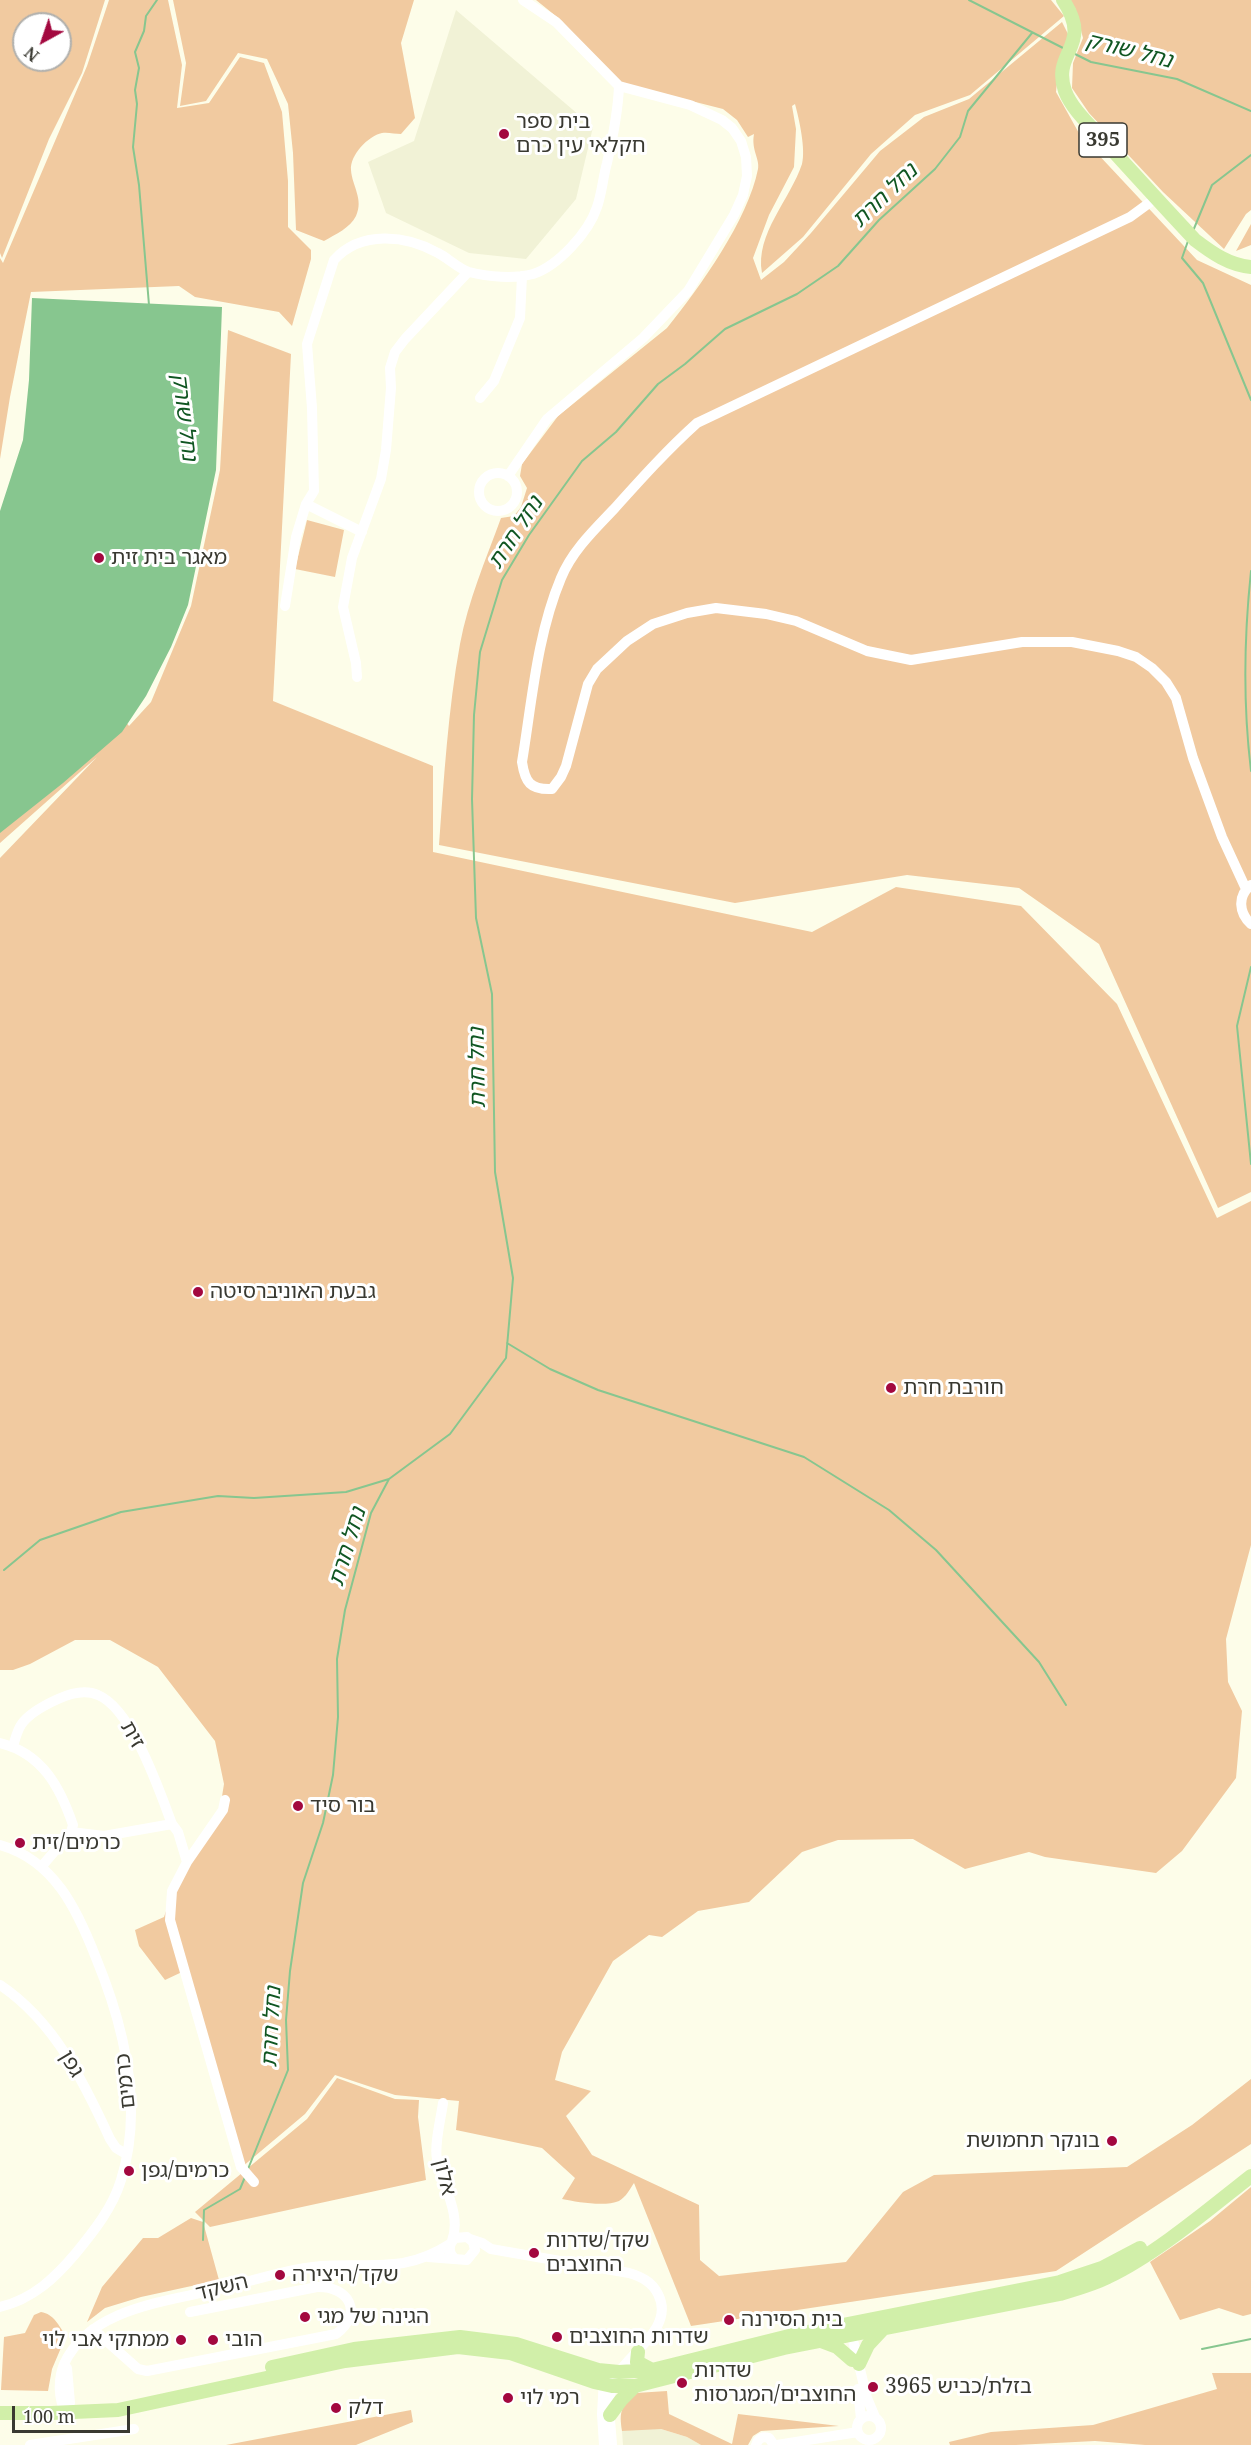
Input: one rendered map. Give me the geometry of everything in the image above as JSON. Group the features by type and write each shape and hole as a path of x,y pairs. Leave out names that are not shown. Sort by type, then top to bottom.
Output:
{"main road":[{"name":"395","path":"1063,0 1075,24 1075,38 1064,60 1062,74 1065,91 1083,117 1195,240 1216,256 1241,266 1251,267"},
{"path":"610,2379 768,2340 883,2329 1060,2294 1087,2286 1108,2277 1151,2251 1251,2176"},
{"path":"0,2413 131,2399 354,2349 460,2337 516,2344 635,2386 819,2341 849,2331 1084,2275 1125,2256 1236,2188"},
{"path":"819,2341 837,2347 856,2362 868,2344 883,2329"},
{"path":"642,2347 637,2362 652,2370"},
{"path":"610,2415 635,2386"},
{"path":"0,2404 65,2407"}],"street":[{"path":"508,476 547,419 643,339 688,291 734,215 743,195 747,176 746,158 741,141 732,128 710,112 619,86 556,22 523,0"},
{"path":"285,606 296,537 306,504 314,491 312,408 307,344 334,260 341,252 360,240 384,238 422,245 468,272 522,276 536,273 566,253 584,234 597,207 618,112 619,86"},
{"path":"1156,198 1130,217 697,423 666,452 591,533 577,549 562,575 543,639 522,762 524,776 531,785 540,790 552,789 566,766 588,684 597,669 627,641 653,624 687,613 716,608 766,614 796,621 867,651 910,660 1022,642 1072,642 1118,651 1136,657 1166,681 1176,698 1193,758 1222,837 1249,887 1241,904 1242,912 1251,924"},
{"path":"357,677 343,607 352,558 381,478 386,450 391,388 390,369 395,352 468,272"},
{"path":"480,398 494,381 520,318 522,276"},
{"path":"306,504 362,532"},
{"name":"זית","path":"13,1746 21,1724 56,1700 73,1693 96,1693 108,1700 127,1722 150,1769 172,1824 178,1832 188,1862"},
{"path":"0,1743 13,1746 28,1754 51,1776 65,1801 73,1825 71,1832 42,1866"},
{"path":"225,1800 223,1810 188,1862 172,1891 170,1920 241,2167 255,2182"},
{"path":"71,1832 104,1836 172,1824"},
{"name":"כרמים","path":"0,1845 23,1853 42,1866 57,1882 80,1920 105,1979 116,2016 130,2081 131,2110 121,2181 102,2219 82,2246 49,2282 19,2302 0,2307"},
{"name":"גפן","path":"0,1985 24,2004 60,2045 84,2086 110,2139 116,2148 126,2154"},
{"name":"אלון","path":"443,2103 436,2156 454,2215 455,2230 451,2242"},
{"name":"אלון","path":"454,2215 469,2238"},
{"path":"491,2249 463,2262 455,2259 450,2252 451,2242 459,2236 482,2243 491,2249 629,2274 646,2280 658,2293 661,2308 657,2327 642,2347 610,2379 604,2445"},
{"path":"469,2238 475,2250 471,2258"},
{"name":"השקד","path":"426,2257 451,2242"},
{"name":"השקד","path":"65,2407 61,2375 72,2351 93,2329 142,2307 312,2268 392,2264 426,2257 455,2259"},
{"path":"312,2268 317,2286"},
{"path":"93,2329 138,2369 147,2371 336,2334 348,2323 351,2309 348,2298 328,2286 317,2286 190,2312"},
{"path":"849,2331 867,2398 882,2427 878,2443 865,2439 858,2432 857,2425 861,2419 868,2416 875,2417"},
{"path":"856,2362 861,2419"},
{"path":"610,2379 612,2445"},
{"path":"30,2445 134,2429"},
{"path":"756,2445 763,2437 769,2438 775,2445 858,2432"}],"shaded area":[{"path":"0,0 105,0 82,73 49,139 2,258 0,253"},
{"path":"109,0 168,0 182,65 177,108 209,103 240,57 264,63 282,112 288,181 288,227 311,250 311,259 292,326 279,312 195,297 179,286 31,292 0,459 0,258 3,263 87,66"},
{"path":"173,0 414,0 401,43 415,118 401,134 377,135 357,152 351,164 351,170 358,198 358,210 353,220 338,233 324,241 296,230 293,153 288,104 267,59 238,53 206,101 180,106 186,63"},
{"path":"536,0 1051,0 1064,16 970,95 915,115 871,154 803,237 762,273 761,259 768,231 802,164 801,134 795,104 792,106 796,129 794,167 769,215 753,258 761,280 784,262 811,233 880,151 924,117 969,99 1062,22 1070,38 1059,62 1056,92 1080,135 1197,260 1251,285 1251,1192 1218,1208 1099,944 1019,888 907,875 735,903 439,845 449,719 463,628 501,518 514,516 521,507 527,488 520,476 522,464 558,416 667,328 708,273 734,231 753,189 758,169 754,134 748,137 737,120 723,109 617,82 562,21"},
{"path":"1069,0 1251,0 1251,210 1246,214 1224,249 1163,192 1089,113 1072,88 1073,63 1083,38 1075,8"},
{"name":"בית ספר חקלאי עין כרם","path":"456,10 593,127 576,199 526,259 469,253 386,213 368,162 414,141"},
{"path":"1251,224 1251,245 1236,251"},
{"path":"228,330 291,354 273,701 433,766 433,852 812,932 896,887 1021,906 1117,1004 1217,1218 1251,1201 1251,1545 1226,1639 1228,1682 1242,1711 1236,1778 1182,1851 1156,1873 1045,1857 1029,1852 965,1869 913,1839 838,1840 802,1852 749,1902 698,1911 662,1937 649,1935 613,1961 562,2052 555,2080 591,2091 566,2116 592,2155 699,2205 700,2260 719,2276 846,2262 903,2192 934,2175 1127,2167 1192,2125 1251,2079 1251,2144 1056,2271 691,2326 634,2183 624,2197 613,2203 562,2199 575,2178 542,2148 456,2130 459,2101 395,2095 335,2075 305,2114 242,2167 182,1972 165,1980 139,1946 135,1930 164,1917 169,1902 219,1815 224,1784 215,1741 158,1667 110,1640 75,1640 30,1664 13,1670 0,1670 0,858 97,757 0,843 0,814 120,714 129,726 151,702 191,606 220,470"},
{"path":"307,520 344,530 335,577 295,569"},
{"path":"337,2078 395,2099 419,2100 418,2117 426,2180 210,2227 195,2212 307,2119"},
{"path":"1251,2187 1251,2314 1243,2316 1219,2308 1180,2320 1150,2262 1210,2221"},
{"path":"191,2218 203,2222 219,2280 141,2297 105,2308 87,2322 102,2287 143,2238 158,2238"},
{"path":"41,2312 53,2318 66,2336 52,2369 48,2391 1,2390 4,2337 25,2333 34,2315"},
{"path":"1212,2373 1251,2373 1251,2445 1145,2445 1095,2441 1016,2445 950,2445 949,2442 991,2432 1093,2425 1217,2389"},
{"path":"667,2391 669,2414 732,2444 738,2414 839,2426 761,2431 753,2436 748,2445 701,2445 687,2437 661,2429 622,2431 622,2410 636,2393"},
{"path":"411,2410 413,2422 356,2445 226,2445"},
{"path":"642,2428 661,2429 687,2437 701,2445 623,2445 622,2431"}],"water":[{"name":"מאגר בית זית","path":"32,298 222,307 216,470 188,605 171,647 146,696 122,732 0,833 0,511 23,440 29,380"}],"waterway":[{"name":"נחל שורק","path":"149,305 139,185 133,147 137,104 135,90 139,68 135,52 144,31 146,16 157,0"},
{"name":"נחל שורק","path":"969,0 1065,49"},
{"name":"נחל חרת","path":"248,2169 288,2070 286,2020 290,1971 303,1883 323,1823 333,1775 338,1717 337,1659 345,1610 371,1513 389,1479 450,1434 506,1358 513,1278 495,1172 492,994 476,918 472,799 474,715 480,652 502,580 529,535 582,461 616,432 658,384 725,329 797,294 838,266 879,220 935,169 960,137 968,111 1032,33"},
{"name":"נחל שורק","path":"1073,53 1091,62 1177,79 1251,111"},
{"path":"1193,231 1212,185 1251,155"},
{"path":"1188,241 1182,258 1203,283 1251,400"},
{"path":"1251,571 1245,671 1251,771"},
{"path":"1251,967 1237,1026 1251,1164"},
{"path":"507,1343 550,1369 598,1390 804,1457 889,1510 936,1550 1039,1662 1066,1705"},
{"path":"4,1570 40,1540 121,1512 218,1496 254,1498 346,1492 389,1479"},
{"name":"נחל חרת","path":"203,2240 204,2210 240,2189 245,2177"},
{"path":"1202,2349 1251,2339"}],"place":[{"name":"בית ספר חקלאי עין כרם","path":"504,134"},
{"name":"מאגר בית זית","path":"99,558"},
{"name":"גבעת האוניברסיטה","path":"198,1292"},
{"name":"חורבת חרת","path":"891,1388"},
{"name":"בור סיד","path":"298,1806"},
{"name":"כרמים/זית","path":"20,1843"},
{"name":"בונקר תחמושת","path":"1112,2141"},
{"name":"כרמים/גפן","path":"129,2171"},
{"name":"שקד/שדרות החוצבים","path":"534,2253"},
{"name":"שקד/היצירה","path":"280,2275"},
{"name":"הגינה של מגי","path":"305,2317"},
{"name":"בית הסירנה","path":"729,2320"},
{"name":"שדרות החוצבים","path":"557,2337"},
{"name":"ממתקי אבי לוי","path":"181,2340"},
{"name":"הובי","path":"213,2340"},
{"name":"שדרות החוצבים/המגרסות","path":"682,2383"},
{"name":"בזלת/כביש 3965","path":"873,2387"},
{"name":"רמי לוי","path":"508,2398"},
{"name":"דלק","path":"336,2408"}]}
